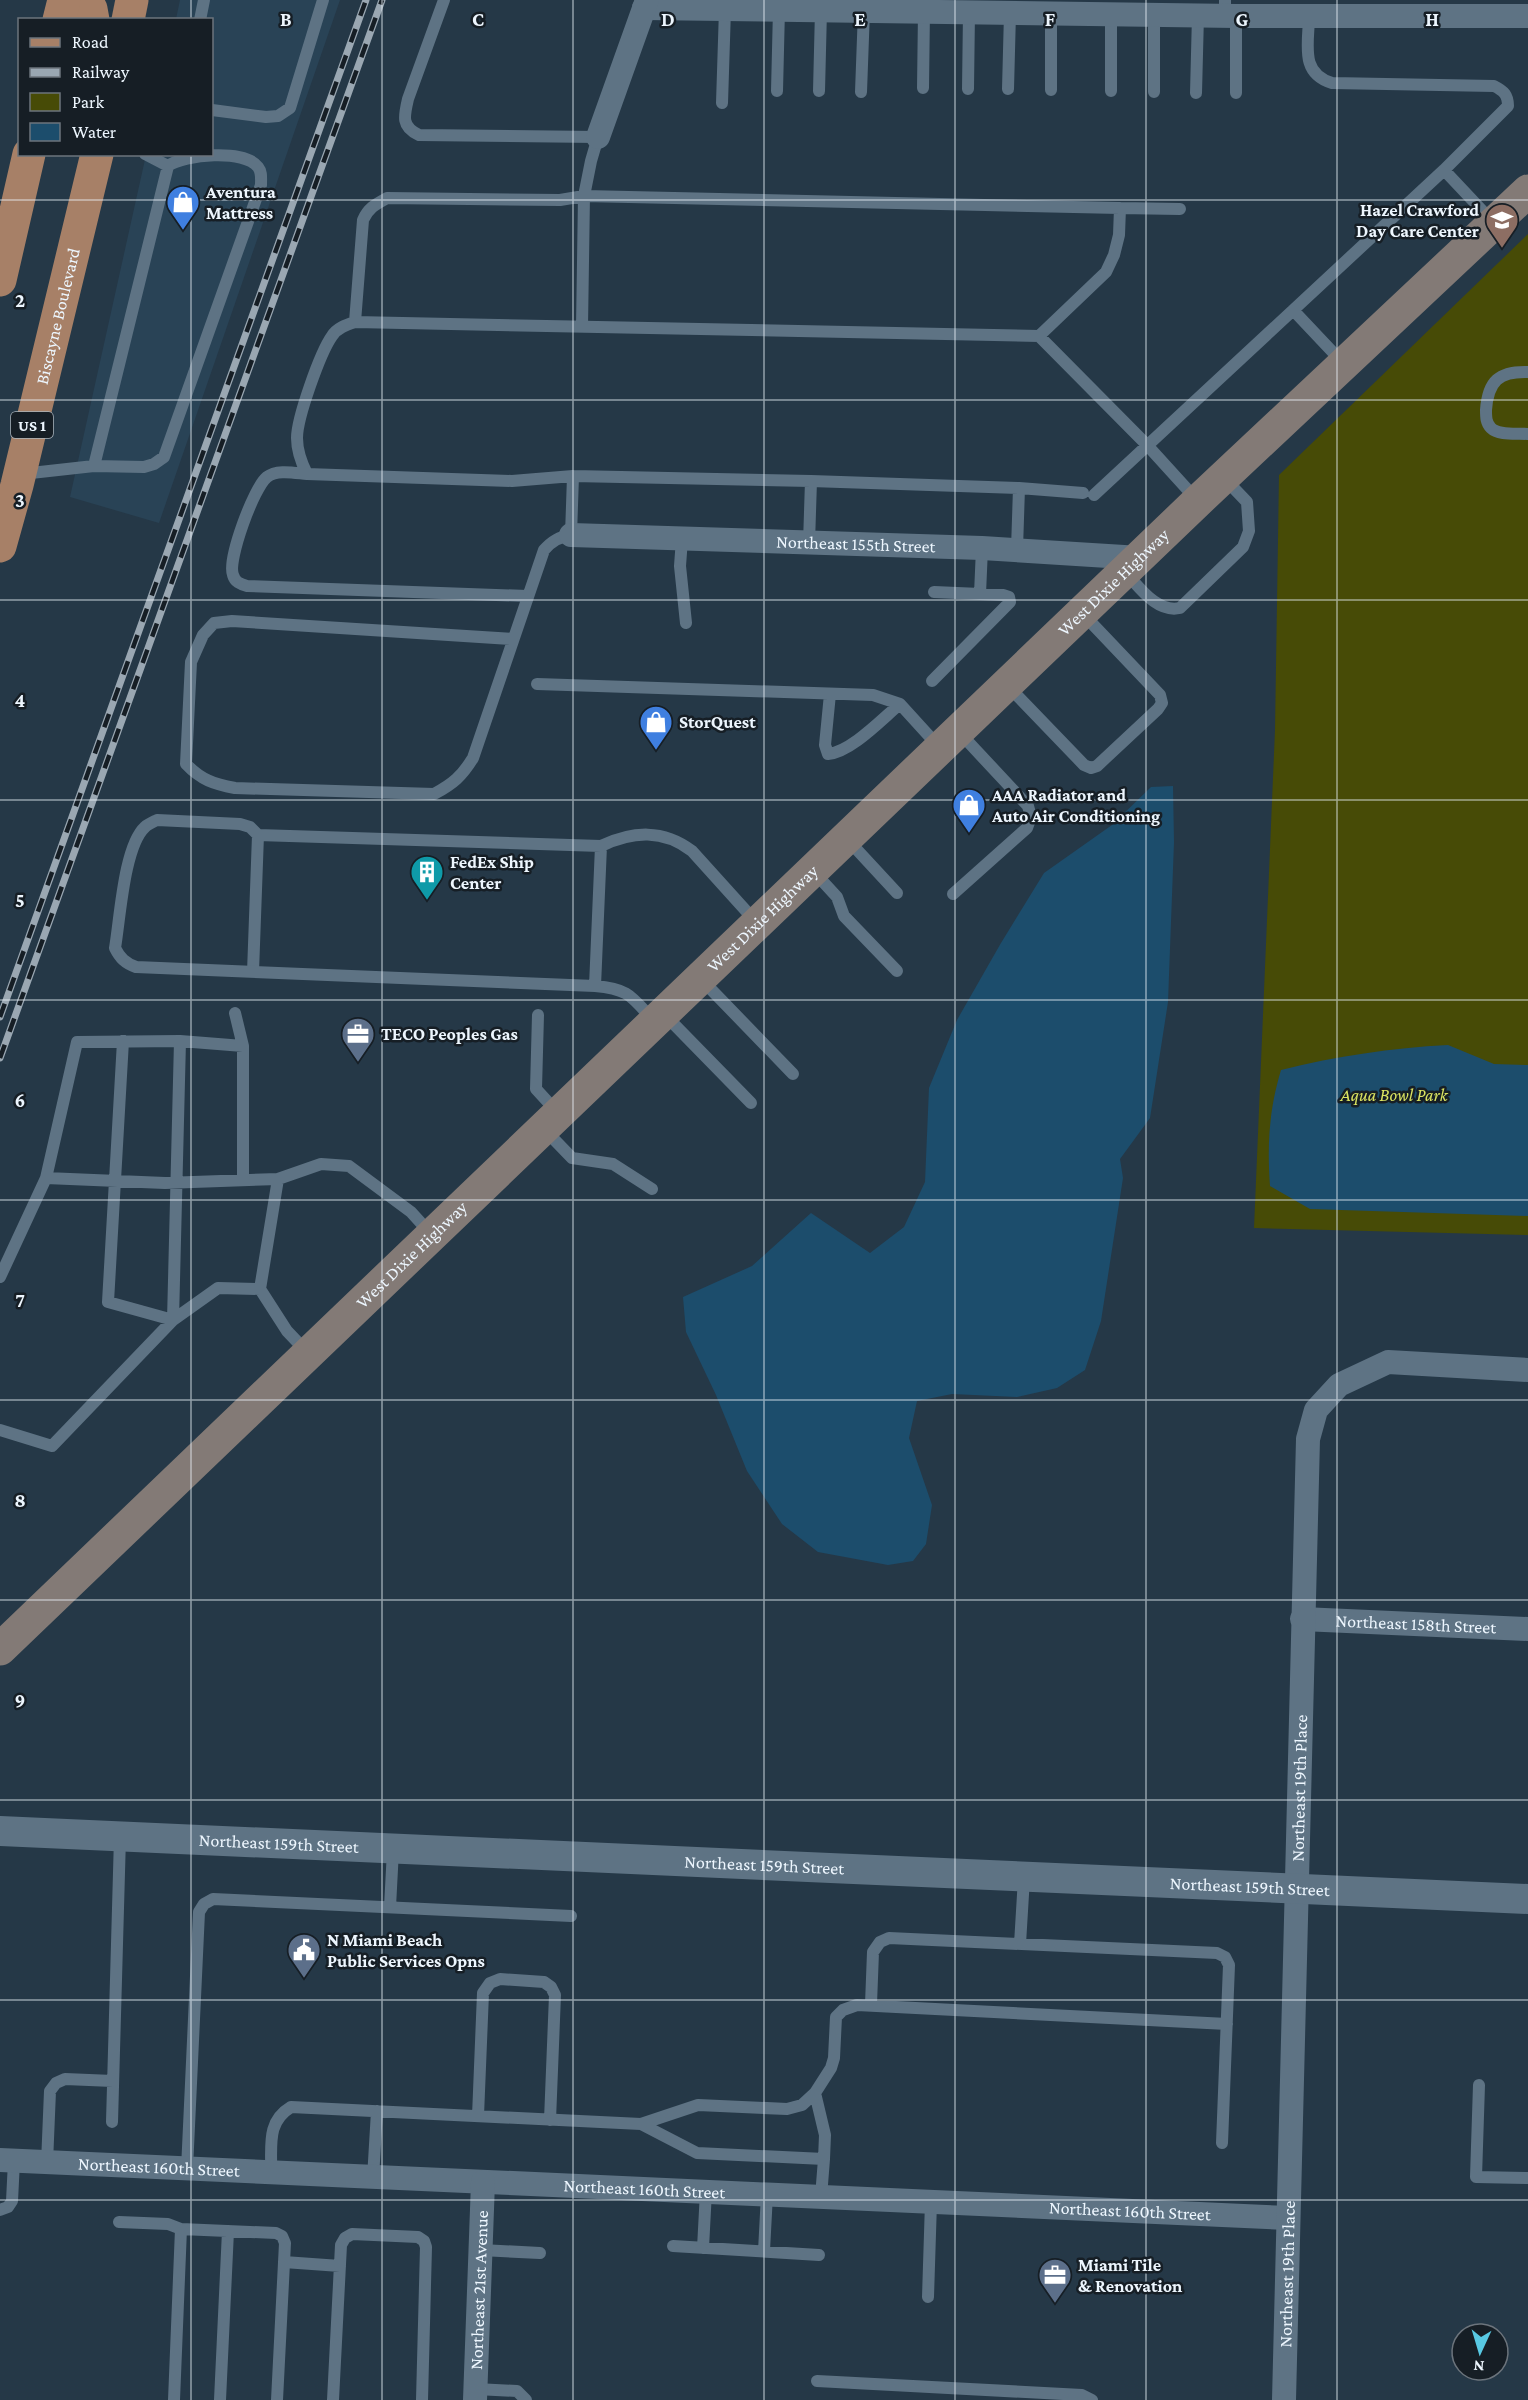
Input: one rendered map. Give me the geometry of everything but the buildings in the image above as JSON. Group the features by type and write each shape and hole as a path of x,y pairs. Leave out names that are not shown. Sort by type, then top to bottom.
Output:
{"main road":[{"path":"60,18 64,0"},
{"path":"81,0 91,9 93,18"},
{"path":"128,18 132,0"},
{"path":"0,280 29,156"},
{"name":"Biscayne Boulevard","path":"0,546 20,474 97,156"},
{"name":"West Dixie Highway","path":"0,1649 1223,477 1528,191"}],"street":[{"path":"598,137 646,4 725,9 969,12 1030,10 1198,15 1229,10 1309,15 1344,7 1504,7 1528,16"},
{"name":"Northeast 155th Street","path":"571,535 1017,549 1132,565"},
{"name":"Northeast 19th Place","path":"1284,2400 1308,1440 1316,1410 1339,1385 1388,1362 1528,1370"},
{"name":"Northeast 158th Street","path":"1302,1619 1528,1629"},
{"name":"Northeast 159th Street","path":"0,1832 1528,1899"},
{"name":"Northeast 160th Street","path":"7,2160 1288,2218"},
{"name":"Northeast 21st Avenue","path":"475,2395 483,2182"}],"lane":[{"path":"200,18 204,0"},
{"path":"213,110 266,117 278,116 290,108 323,0"},
{"path":"444,0 404,113 405,123 410,131 419,135 598,137 585,196 582,327"},
{"path":"722,104 725,9"},
{"path":"777,91 778,9"},
{"path":"819,91 821,10"},
{"path":"861,92 864,10"},
{"path":"1008,89 1030,10"},
{"path":"1030,10 1051,90"},
{"path":"1229,10 1236,93"},
{"path":"923,88 924,11"},
{"path":"968,89 969,12"},
{"path":"1111,14 1111,91"},
{"path":"1154,14 1154,92"},
{"path":"1196,93 1198,15"},
{"path":"527,596 247,586 233,578 231,570 239,537 256,490 268,476 277,473 512,481 573,476 811,481 1019,488 1088,494 1147,445 1444,170 1508,106 1508,97 1494,86 1332,83 1321,80 1308,65 1309,15"},
{"path":"149,156 168,166"},
{"path":"20,474 94,466 144,467 164,457 261,185 262,175 253,162 237,157 187,157 168,166"},
{"path":"94,466 168,166"},
{"path":"1444,170 1495,224"},
{"path":"355,322 363,220 366,212 387,198 560,200 585,196 1180,209"},
{"path":"1039,336 1106,272 1114,255 1119,235 1120,208"},
{"path":"1293,310 1344,364"},
{"path":"307,474 298,449 297,435 310,387 332,335 343,326 355,322 1039,336 1147,445 1198,501"},
{"path":"1528,372 1511,371 1493,383 1487,393 1486,420 1490,428 1499,433 1528,434"},
{"path":"512,639 232,621 214,623 203,635 191,662 186,764 197,775 214,784 235,788 434,794 452,785 463,774 473,758 544,550 550,542 571,535 573,476"},
{"path":"1132,565 1149,598 1166,608 1180,608 1243,547 1249,531 1247,502 1223,477"},
{"path":"808,543 811,481"},
{"path":"1017,549 1019,488"},
{"path":"682,539 681,566 686,623"},
{"path":"980,594 982,548"},
{"path":"932,681 1010,602 1009,597 1003,595 934,592"},
{"path":"1007,685 1084,765 1091,768 1097,766 1158,709 1162,703 1160,695 1082,613"},
{"path":"537,684 873,695 900,704 950,740 1028,806 1031,817 1027,828 953,894"},
{"path":"830,694 825,745 828,754 837,753 863,735 900,704"},
{"path":"751,1103 659,1017 625,991 615,988 136,967 126,963 116,948 127,869 137,838 145,827 157,820 240,824 250,827 258,835 601,846 617,838 667,836 692,851 757,924"},
{"path":"253,972 258,835"},
{"path":"846,839 897,893"},
{"path":"595,987 601,846"},
{"path":"812,871 837,897 844,916 897,971"},
{"path":"700,978 793,1074"},
{"path":"235,1013 243,1046 243,1179"},
{"path":"538,1015 536,1089 550,1121 572,1158 613,1164 652,1189"},
{"path":"123,1041 108,1302 173,1320"},
{"path":"0,1277 46,1178 78,1042 180,1041 243,1046"},
{"path":"173,1320 180,1041"},
{"path":"46,1178 165,1183 278,1179 321,1164 349,1166 411,1212 432,1235"},
{"path":"278,1179 260,1289 287,1330 309,1354"},
{"path":"0,1430 52,1446 173,1320 218,1288 260,1289"},
{"path":"112,2122 120,1837"},
{"path":"390,1907 393,1850"},
{"path":"1020,1944 1024,1878"},
{"path":"187,2169 199,1912 204,1904 213,1899 571,1916"},
{"path":"871,2004 873,1952 880,1942 889,1938 1217,1953 1225,1957 1229,1965 1222,2143"},
{"path":"478,2116 483,1993 490,1983 500,1979 544,1982 551,1987 555,1995 550,2120"},
{"path":"271,2173 273,2125 280,2114 291,2107 641,2124 698,2105 787,2109 802,2104 815,2093 831,2068 834,2058 836,2017 843,2010 857,2005 1227,2024"},
{"path":"47,2163 50,2091 56,2083 65,2079 113,2081"},
{"path":"1479,2085 1476,2177 1528,2178"},
{"path":"815,2093 825,2135 821,2197"},
{"path":"373,2178 377,2111"},
{"path":"641,2124 697,2152 824,2158"},
{"path":"0,2210 8,2207 12,2201 7,2160"},
{"path":"703,2248 706,2191"},
{"path":"764,2252 767,2194"},
{"path":"928,2296 931,2202"},
{"path":"119,2222 168,2224 181,2229 276,2233 282,2236 285,2242 277,2400"},
{"path":"174,2400 181,2229"},
{"path":"220,2400 228,2231"},
{"path":"333,2400 341,2245 345,2238 352,2234 418,2237 424,2241 426,2247 422,2400"},
{"path":"673,2246 819,2255"},
{"path":"481,2250 540,2253"},
{"path":"284,2262 340,2266"},
{"path":"817,2381 1082,2395 1092,2400"},
{"path":"475,2395 517,2391 526,2400"}],"shaded area":[{"path":"180,0 340,0 159,523 70,497 146,156 213,156 213,18 176,18"}],"green space":[{"name":"Aqua Bowl Park","path":"1528,234 1528,1235 1254,1228 1275,730 1279,475"}],"water":[{"path":"1173,786 1174,842 1168,1002 1150,1118 1120,1159 1123,1178 1101,1321 1085,1370 1057,1388 1017,1397 952,1394 917,1401 909,1438 932,1505 926,1544 913,1561 888,1565 818,1552 782,1524 747,1471 716,1395 686,1332 683,1297 752,1266 811,1213 870,1253 904,1227 925,1182 929,1088 957,1020 1001,943 1044,873 1112,825 1151,787"},
{"path":"1448,1045 1494,1064 1528,1065 1528,1216 1310,1209 1270,1186 1270,1128 1281,1070 1364,1053"}],"railway":[{"path":"0,1017 366,0"},
{"path":"0,1058 382,0"}],"place":[{"name":"Aventura Mattress","path":"183,231"},
{"name":"Hazel Crawford Day Care Center","path":"1502,249"},
{"name":"StorQuest","path":"656,751"},
{"name":"AAA Radiator and Auto Air Conditioning","path":"969,834"},
{"name":"FedEx Ship Center","path":"427,901"},
{"name":"TECO Peoples Gas","path":"358,1063"},
{"name":"N Miami Beach Public Services Opns","path":"304,1979"},
{"name":"Miami Tile & Renovation","path":"1055,2304"}]}
